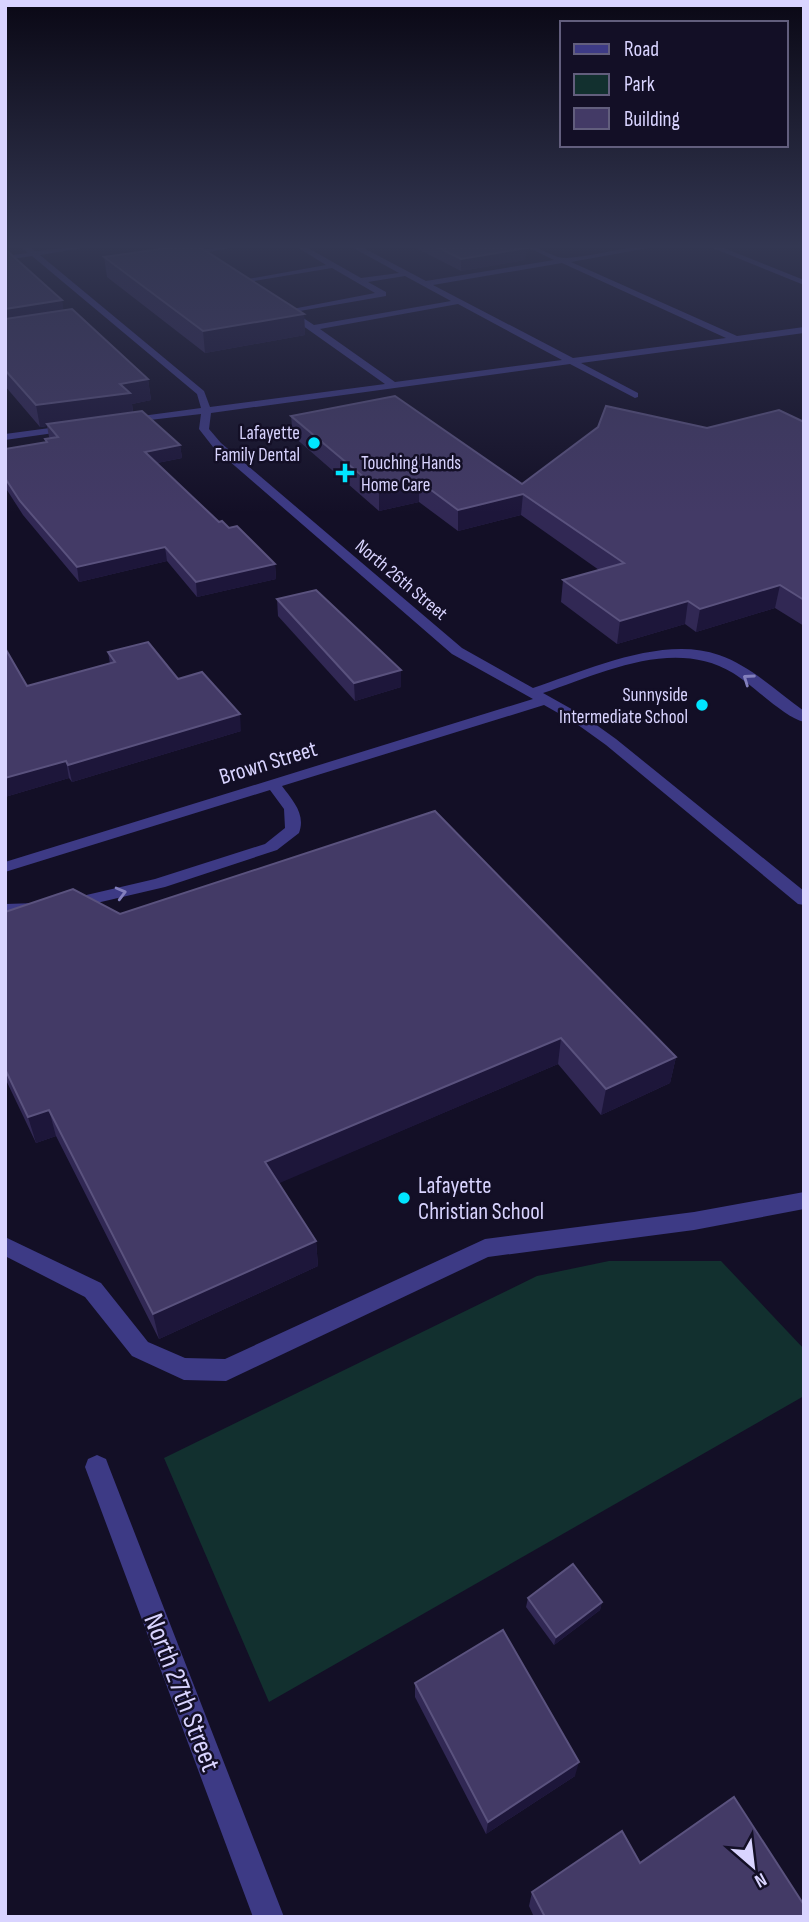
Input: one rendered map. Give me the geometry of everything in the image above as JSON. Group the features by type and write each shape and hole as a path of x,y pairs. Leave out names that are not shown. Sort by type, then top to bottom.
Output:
{"street":[{"name":"North 26th Street","path":"129,334 201,393 206,410 204,429 217,445 457,650 545,700 611,742 804,900"},
{"path":"321,334 394,386"},
{"path":"516,334 635,395"},
{"path":"723,334 735,339"},
{"path":"112,423 776,334"},
{"path":"5,437 85,426"},
{"path":"530,693 664,653 691,653 714,657 804,718"},
{"name":"Brown Street","path":"5,867 545,700"},
{"path":"5,909 89,902 271,847 292,830 292,809 273,784"},
{"path":"5,1246 93,1290 140,1349 184,1369 226,1370 485,1248 694,1221 804,1200"},
{"name":"North 27th Street","path":"97,1467 269,1917"}],"green space":[{"path":"609,1261 721,1261 804,1349 804,1396 269,1702 164,1458 537,1276"}],"building":[{"path":"5,334 99,334 148,379 120,384 130,393 36,405 5,370"},
{"path":"395,396 522,484 598,427 606,406 707,428 779,410 804,422 804,600 780,585 700,609 688,601 620,621 563,580 624,563 523,494 458,510 419,481 379,490 291,416"},
{"path":"142,411 180,445 145,452 219,522 222,521 229,528 237,526 275,564 196,582 165,547 77,567 20,501 5,478 5,449 47,442 45,439 58,437 47,424"},
{"path":"316,590 401,670 354,683 277,599"},
{"path":"148,642 178,679 202,672 240,714 68,765 66,761 5,778 5,648 27,686 115,662 108,652"},
{"path":"435,811 676,1057 606,1089 561,1038 265,1162 316,1241 153,1314 49,1110 28,1117 5,1069 5,912 73,889 120,914"},
{"path":"573,1564 602,1602 556,1637 528,1598"},
{"path":"503,1630 579,1762 488,1822 415,1683"},
{"path":"734,1797 804,1905 804,1917 545,1917 532,1892 622,1831 640,1863"}],"place":[{"name":"Lafayette Family Dental","path":"314,443"},
{"name":"Touching Hands Home Care","path":"345,473"},
{"name":"Sunnyside Intermediate School","path":"702,705"},
{"name":"Lafayette Christian School","path":"404,1198"}]}
